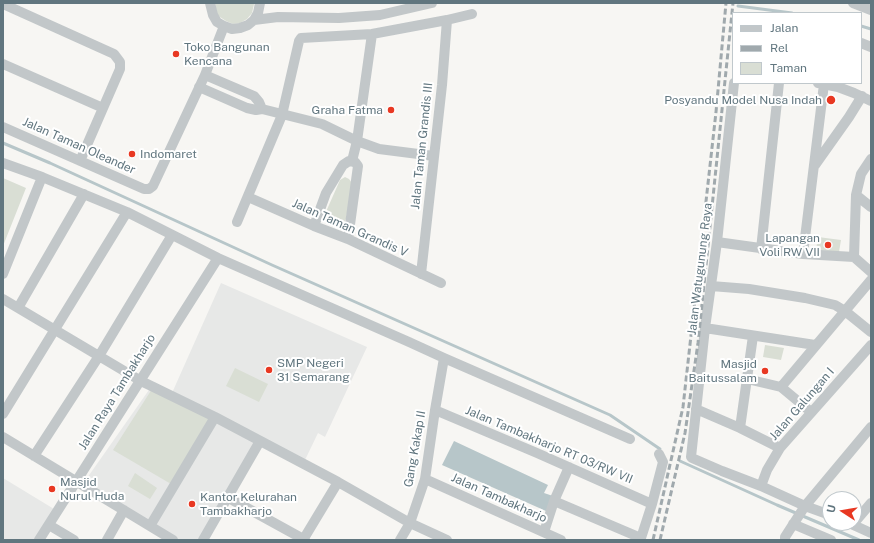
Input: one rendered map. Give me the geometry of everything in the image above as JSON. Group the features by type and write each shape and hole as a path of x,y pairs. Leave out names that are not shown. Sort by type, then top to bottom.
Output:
{"street":[{"path":"208,4 217,22 232,29 248,25 254,20 258,13 260,3"},
{"path":"254,20 278,17 339,18 380,16 432,3"},
{"path":"853,3 871,10"},
{"path":"3,4 114,54 120,62 120,69 80,162"},
{"path":"237,222 282,115 299,41 301,38 372,34 472,14"},
{"name":"Jalan Taman Grandis III","path":"421,274 442,85 447,20"},
{"path":"224,26 199,87 247,108 256,110 262,109 322,124 357,141 379,149 434,156"},
{"path":"352,161 357,141 372,34"},
{"path":"862,44 871,48"},
{"path":"3,64 103,108"},
{"path":"205,75 254,96 262,109"},
{"name":"Jalan Watugunung Raya","path":"734,84 717,242 690,454 692,458 761,486"},
{"path":"760,249 779,84"},
{"path":"803,254 814,166 821,84 838,87 866,99 814,166"},
{"name":"Jalan Taman Oleander","path":"3,127 80,162 144,189 149,189 153,186 199,87"},
{"path":"233,102 238,89"},
{"path":"854,257 856,195 861,174 871,159"},
{"path":"314,226 326,193 343,165 346,162 355,162 358,166 348,239"},
{"path":"3,163 42,177 127,212 218,258 630,439"},
{"path":"3,274 42,177"},
{"path":"18,308 84,194"},
{"path":"856,195 871,208"},
{"name":"Jalan Taman Grandis V","path":"248,197 348,239 441,283"},
{"path":"3,414 127,212"},
{"path":"34,456 99,356 172,235"},
{"path":"717,242 803,254 854,257 871,272"},
{"name":"Jalan Raya Tambakharjo","path":"39,540 218,258"},
{"path":"781,387 871,280"},
{"path":"711,286 805,298 835,305 845,311 871,332"},
{"path":"3,299 141,381 216,417 338,482 410,523 447,540"},
{"path":"705,328 815,345"},
{"path":"740,428 753,336"},
{"name":"Jalan Galungan I","path":"761,486 767,470 780,448 871,344"},
{"name":"Gang Kakap II","path":"400,540 410,523 425,479 444,358"},
{"path":"747,379 781,387 811,412"},
{"path":"696,409 740,428 780,448"},
{"name":"Jalan Tambakharjo RT 03/RW VII","path":"435,410 652,504"},
{"path":"150,526 216,417"},
{"path":"782,539 804,507 871,427"},
{"path":"3,438 172,540"},
{"path":"203,540 260,441"},
{"path":"554,501 641,538 663,462 659,454"},
{"path":"544,532 554,501 569,468"},
{"name":"Jalan Tambakharjo","path":"425,479 562,540"},
{"path":"227,497 304,540 338,482"},
{"path":"761,486 804,507 822,513"},
{"path":"862,512 871,503"},
{"path":"107,540 124,510"},
{"path":"794,523 831,540"},
{"path":"49,525 74,540"},
{"path":"862,528 871,533"}],"shaded area":[{"name":"SMP Negeri 31 Semarang","path":"221,283 367,347 325,437 318,433 305,460 172,393"},
{"path":"151,387 257,442 200,540 178,540 85,481"},
{"path":"454,441 548,485 544,493 553,496 546,511 442,465"},
{"path":"3,478 54,509 35,540 3,540"}],"green space":[{"path":"215,3 254,4 252,13 247,19 240,23 233,24 217,14"},
{"path":"345,177 352,183 346,219 341,226 333,227 326,222 325,214 340,180"},
{"path":"3,178 26,188 3,246"},
{"name":"Lapangan Voli RW VII","path":"818,237 841,240 839,252 816,250"},
{"path":"765,345 784,348 781,360 763,357"},
{"path":"235,368 268,384 259,402 226,386"},
{"path":"152,389 212,418 171,484 113,450"},
{"path":"135,473 157,488 150,499 128,486"}],"waterway":[{"path":"738,6 784,12"},
{"path":"862,26 871,29"},
{"path":"3,143 272,265 610,415 660,449"},
{"path":"680,461 859,540"}],"railway":[{"path":"653,540 683,407 716,112 726,3"},
{"path":"732,12 733,3"},
{"path":"660,540 685,433 698,343 732,13"}],"place":[{"name":"Toko Bangunan Kencana","path":"176,54"},
{"name":"Posyandu Model Nusa Indah","path":"831,100"},
{"name":"Graha Fatma","path":"391,110"},
{"name":"Indomaret","path":"132,154"},
{"name":"Lapangan Voli RW VII","path":"828,245"},
{"name":"SMP Negeri 31 Semarang","path":"269,370"},
{"name":"Masjid Baitussalam","path":"765,371"},
{"name":"Masjid Nurul Huda","path":"52,489"},
{"name":"Kantor Kelurahan Tambakharjo","path":"192,504"}]}
